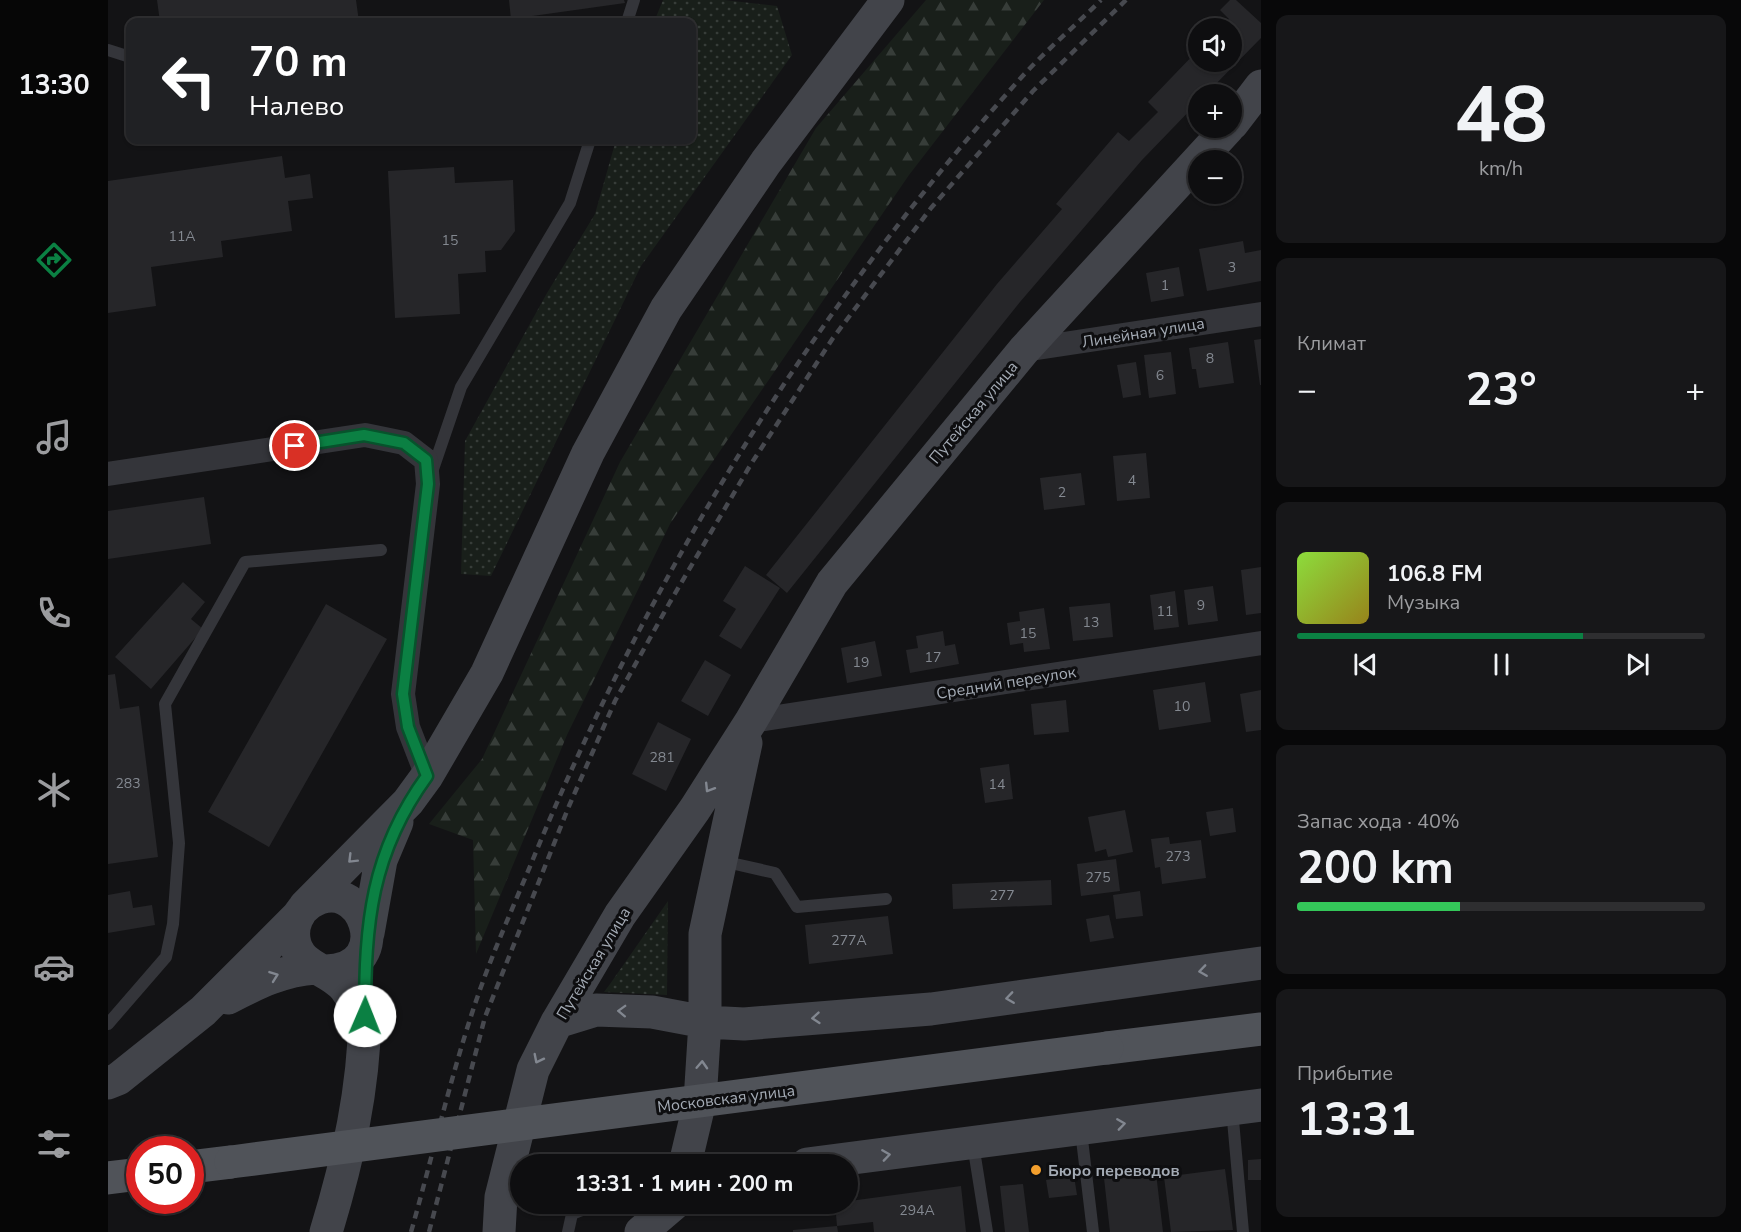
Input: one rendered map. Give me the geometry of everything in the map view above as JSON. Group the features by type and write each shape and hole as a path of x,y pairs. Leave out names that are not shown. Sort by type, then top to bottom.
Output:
{"main road":[{"path":"108,1083 118,1079 203,1011 408,802 427,776 487,673 588,453 666,309 766,162 880,4"},
{"path":"1242,111 1261,87"},
{"name":"Путейская улица","path":"498,1232 501,1197 533,1070 557,1022 620,915 695,809 751,721 832,583 1024,350 1219,138"},
{"name":"Путейская улица","path":"687,1154 700,1101 705,1022 705,934 751,721"},
{"path":"326,1232 352,1138 364,1034 367,938 381,860 408,802"},
{"path":"203,1011 261,981 293,969 321,970 347,968 356,962 367,938 362,913 345,900 324,897 302,910 294,924 295,945 300,955 321,970 344,986 355,1003 364,1034"},
{"path":"557,1022 596,1010 652,1012 705,1022 744,1024 931,1008 1261,963"},
{"name":"Московская улица","path":"204,1165 1261,1029"},
{"path":"858,1157 1246,1107"},
{"path":"108,1178 126,1176"},
{"path":"501,1197 510,1219 523,1232"},
{"path":"641,1232 662,1214"},
{"path":"666,1232 672,1214"}],"street":[{"name":"Линейная улица","path":"1024,350 1261,314"},
{"path":"108,474 364,435 404,443 426,460 428,484 403,694 408,727 427,776"},
{"name":"Средний переулок","path":"751,721 1261,643"}],"lane":[{"path":"628,18 634,0"},
{"path":"108,50 126,56"},
{"path":"428,484 461,387 570,203 589,144"},
{"path":"108,1024 166,957 173,924 179,843 165,704 245,562 381,550"},
{"path":"720,861 775,873 797,907 885,899"},
{"path":"1243,1232 1246,1107"},
{"path":"1081,1130 1093,1232"},
{"path":"973,1142 978,1162 987,1232"},
{"path":"568,1232 572,1214"}],"green space":[{"path":"663,0 724,0 777,6 792,55 641,266 491,576 461,574 465,441 547,293 595,214 615,144 696,144 696,18 656,18"},
{"path":"926,0 1044,0 909,175 670,524 567,735 476,954 473,840 429,824 482,759 620,462 816,128"},
{"path":"668,901 667,995 604,992 610,984"}],"building":[{"path":"157,0 356,0 358,18 159,18"},
{"path":"509,0 624,0 625,3 518,18 511,18"},
{"path":"1230,0 1236,0 1261,23 1261,38 1242,57 1242,18 1228,18 1220,10"},
{"path":"1188,60 1188,72 1228,72 1216,84 1188,84 1188,112 1142,160 1020,302 787,593 766,575 997,284 1062,209 1056,204 1118,132 1129,141 1158,112 1148,102"},
{"path":"282,156 285,178 310,174 313,198 288,201 292,231 221,241 223,257 151,267 156,306 108,313 108,181"},
{"path":"454,167 455,183 513,180 515,231 501,250 485,251 486,272 458,274 460,314 395,318 388,171"},
{"path":"1243,241 1245,253 1261,250 1261,281 1207,291 1199,249"},
{"path":"1179,267 1184,296 1151,302 1146,273"},
{"path":"1261,339 1261,385 1260,385 1254,340"},
{"path":"1228,342 1234,383 1199,388 1196,369 1192,369 1189,348"},
{"path":"1171,352 1176,394 1149,398 1144,355"},
{"path":"1136,362 1141,395 1123,398 1117,365"},
{"path":"1146,453 1150,498 1117,501 1113,456"},
{"path":"1081,473 1085,505 1044,510 1040,478"},
{"path":"204,497 211,544 108,559 108,511"},
{"path":"745,566 780,588 741,649 719,636 736,609 723,601"},
{"path":"1261,567 1261,613 1246,615 1241,570"},
{"path":"183,582 205,602 191,619 203,629 151,689 115,657"},
{"path":"1213,586 1218,621 1188,625 1184,590"},
{"path":"1175,591 1179,627 1154,630 1150,595"},
{"path":"1110,603 1113,637 1073,641 1069,607"},
{"path":"326,604 387,639 269,847 208,812"},
{"path":"1044,608 1050,649 1024,652 1023,643 1010,645 1007,623 1020,621 1019,612"},
{"path":"943,631 945,646 955,644 959,664 910,673 906,650 918,648 916,636"},
{"path":"875,641 882,676 847,683 841,648"},
{"path":"705,660 731,675 708,716 681,701"},
{"path":"115,674 120,709 139,706 158,857 108,864 108,675"},
{"path":"1205,682 1211,722 1159,730 1153,690"},
{"path":"1261,690 1261,730 1246,732 1240,694"},
{"path":"1066,700 1069,732 1034,735 1031,704"},
{"path":"658,722 691,739 666,791 632,774"},
{"path":"1009,764 1013,799 985,803 980,768"},
{"path":"1233,808 1236,832 1210,836 1206,812"},
{"path":"1125,810 1133,852 1108,857 1106,849 1095,852 1088,817"},
{"path":"1169,837 1170,844 1201,840 1206,878 1162,884 1160,867 1155,868 1151,839"},
{"path":"1116,859 1120,891 1081,896 1077,864"},
{"path":"1051,880 1052,905 953,909 952,884"},
{"path":"130,891 133,908 152,905 155,925 108,933 108,895"},
{"path":"1140,891 1143,916 1116,919 1113,895"},
{"path":"1109,915 1114,938 1090,942 1086,919"},
{"path":"888,916 893,954 809,964 805,925"},
{"path":"1261,1159 1261,1180 1248,1180 1248,1160"},
{"path":"1225,1169 1233,1230 1171,1232 1164,1177"},
{"path":"1156,1173 1163,1232 1110,1232 1104,1178"},
{"path":"1074,1176 1077,1195 1049,1198 1046,1180"},
{"path":"1023,1184 1029,1232 1005,1232 1000,1186"},
{"path":"961,1186 966,1232 874,1232 873,1222 837,1226 836,1214 858,1214 858,1200"},
{"path":"837,1226 838,1232 793,1232 793,1230"}],"railway":[{"path":"411,1232 464,1037 493,955 577,758 628,653 682,551 741,451 804,354 872,259 943,168 1019,80 1101,0"},
{"path":"429,1232 485,1017 569,806 615,701 670,602 751,464 833,338 931,208 1033,91 1126,0"}],"place":[{"name":"Бюро переводов","path":"1036,1170"}],"route":[{"path":"295,446 364,435 404,443 426,460 428,484 403,694 408,727 427,776 408,802 381,860 374,888 366,944 365,1016"}]}
